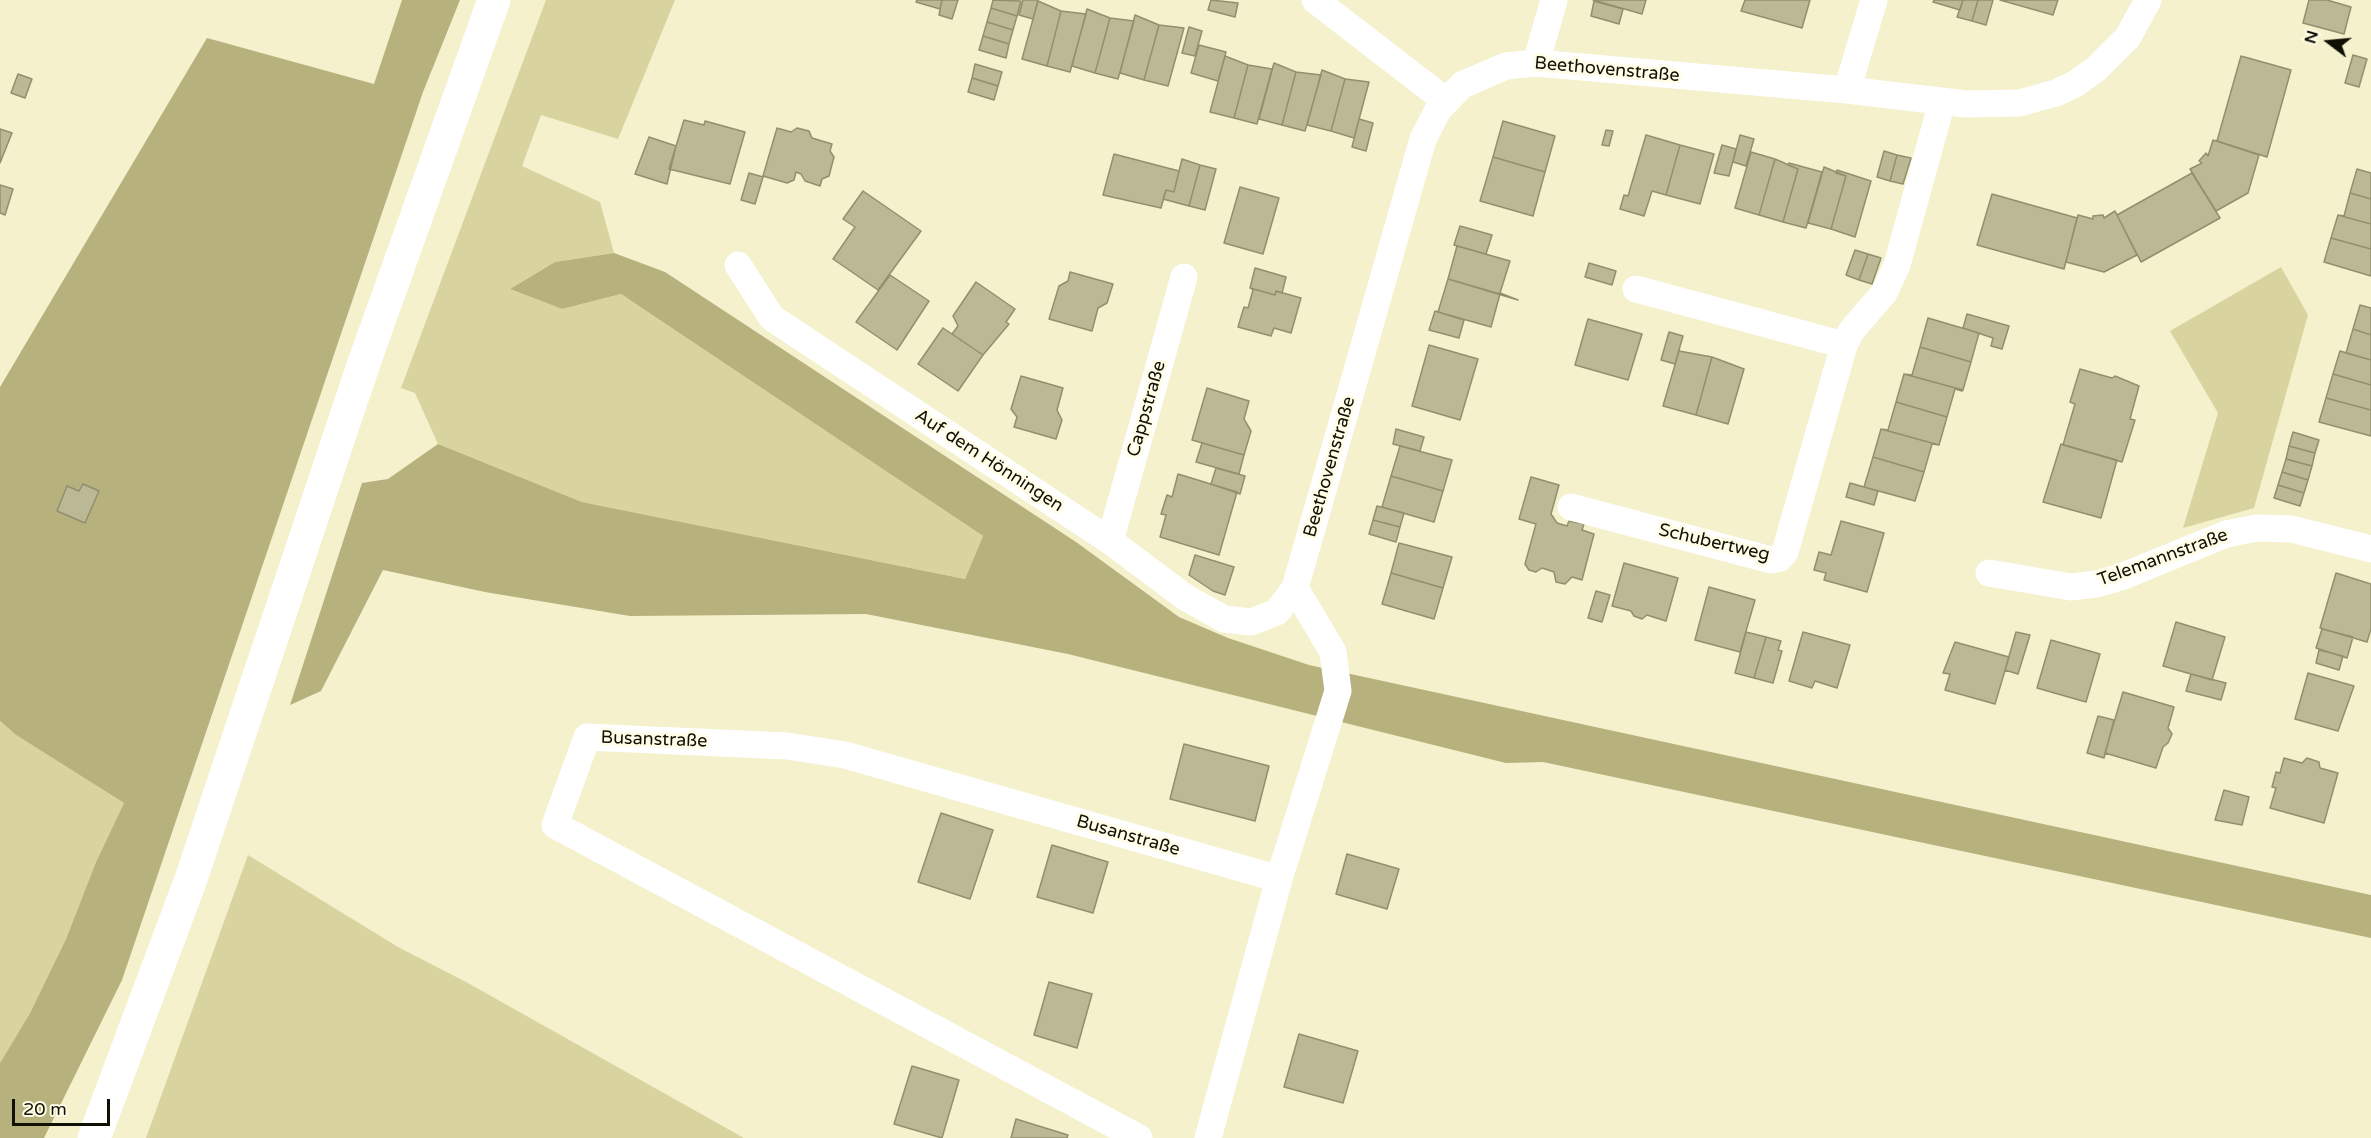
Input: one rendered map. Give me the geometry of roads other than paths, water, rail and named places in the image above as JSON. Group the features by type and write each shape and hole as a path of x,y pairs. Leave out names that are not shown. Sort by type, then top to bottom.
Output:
{"main road":[{"path":"94,1138 191,879 365,360 494,0"}],"street":[{"path":"1315,0 1446,100"},
{"path":"1536,63 1554,0"},
{"path":"1847,90 1874,0"},
{"name":"Beethovenstraße","path":"1263,620 1277,612 1295,588 1423,139 1430,122 1446,100 1462,85 1488,72 1516,64 1536,63 1847,90 1942,102 2019,103 2056,93 2075,84 2104,62 2128,37 2148,0"},
{"name":"Schubertweg","path":"1571,507 1771,561 1780,558 1785,552 1844,345 1852,330 1884,293 1897,265 1942,102"},
{"name":"Auf dem Hönningen","path":"738,265 772,318 1110,541 1185,597 1224,619 1238,622 1263,620"},
{"name":"Cappstraße","path":"1110,541 1184,277"},
{"path":"1636,289 1844,345"},
{"name":"Telemannstraße","path":"1989,573 2071,586 2096,585 2226,534 2256,528 2291,529 2371,549"},
{"path":"1208,1138 1279,879 1338,691 1333,652 1295,588"},
{"name":"Busanstraße","path":"1138,1138 555,825 586,737 787,746 845,755 1279,879"}]}
